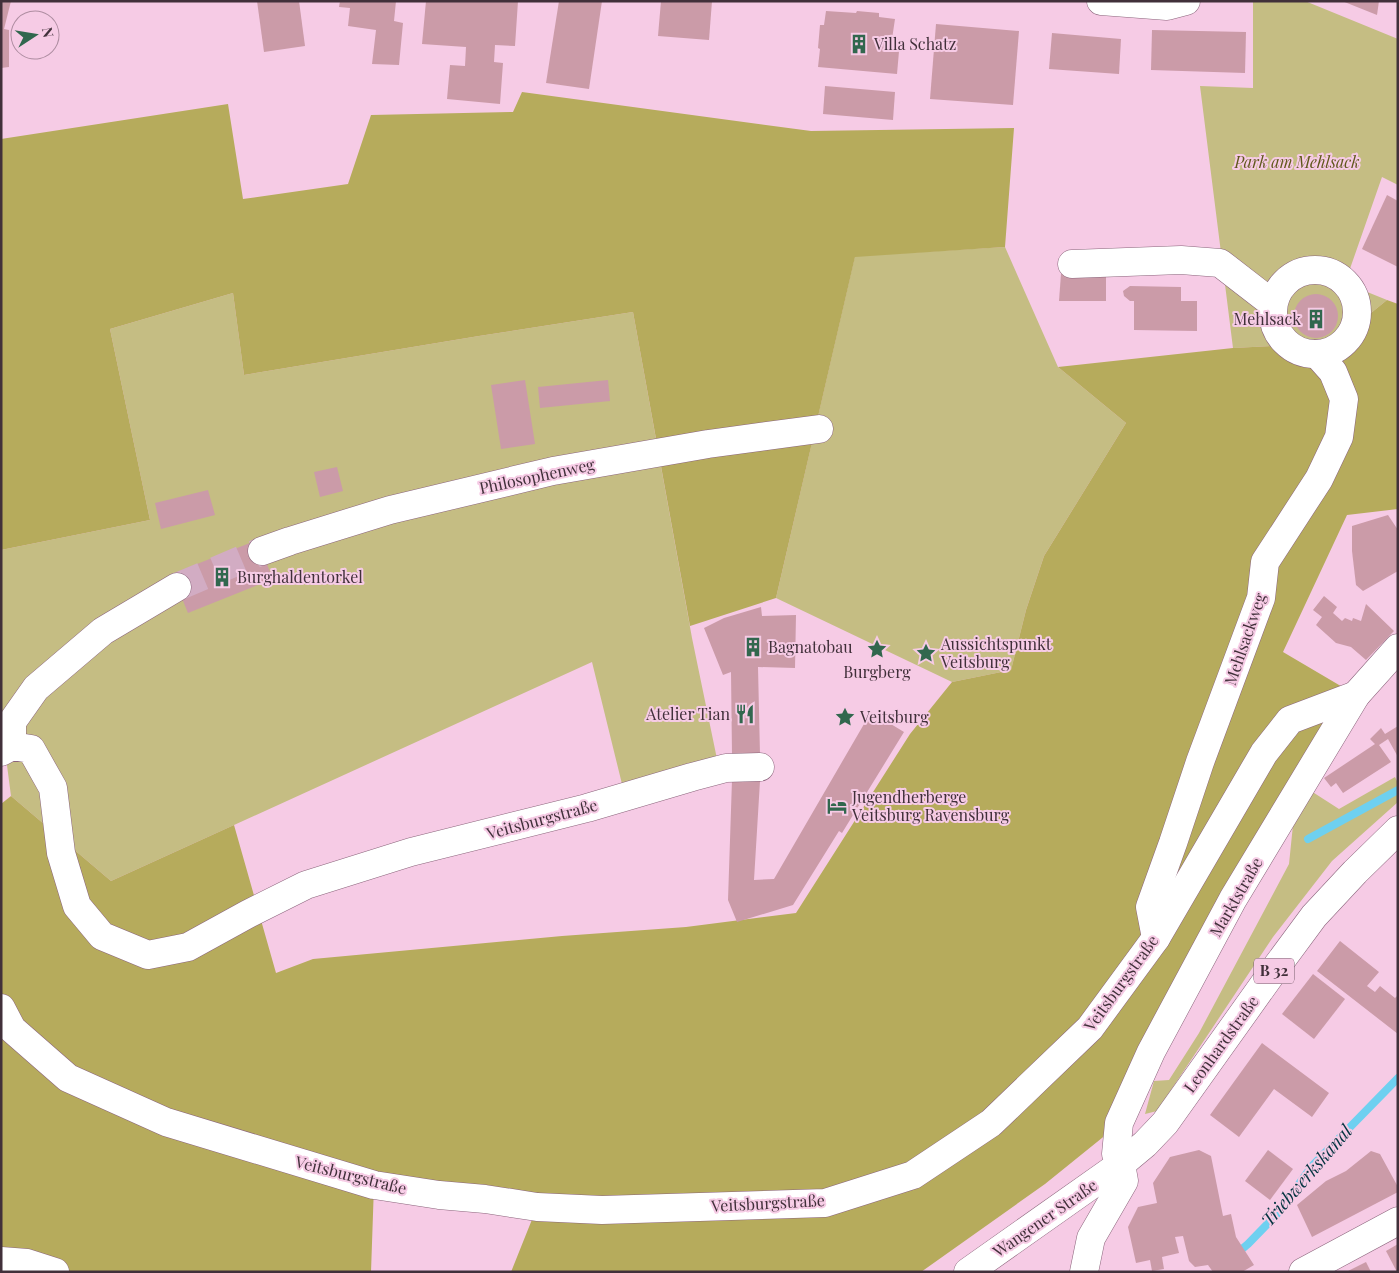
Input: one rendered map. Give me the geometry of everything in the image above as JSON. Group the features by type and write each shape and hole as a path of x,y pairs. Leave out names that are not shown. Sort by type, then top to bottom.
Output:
{"street":[{"path":"1101,1 1167,6 1186,1"},
{"path":"1072,264 1181,260 1220,263 1273,304"},
{"path":"1303,271 1326,271 1345,283 1354,297 1357,310 1356,323 1351,335 1342,345 1330,352 1305,353 1293,348 1283,340 1276,329 1273,317 1273,304 1283,284 1292,276 1303,271"},
{"name":"Mehlsackweg","path":"1156,938 1150,907 1200,762 1261,598 1265,562 1319,479 1339,437 1344,398 1333,372 1317,354"},
{"name":"Philosophenweg","path":"262,551 390,510 553,471 708,444 819,429"},
{"path":"7,749 12,722 36,688 104,631 177,587"},
{"name":"Marktstraße","path":"1084,1272 1091,1238 1124,1182 1121,1164 1116,1154 1119,1123 1151,1052 1234,899 1356,696 1398,648"},
{"name":"Veitsburgstraße","path":"1,1008 12,1029 68,1078 166,1122 374,1184 439,1195 485,1199 537,1207 602,1210 825,1202 914,1175 991,1123 1090,1028 1156,938 1264,753 1290,720 1356,696"},
{"name":"Veitsburgstraße","path":"7,749 31,749 53,788 61,853 77,906 102,936 148,955 188,948 248,914 306,885 410,852 586,808 709,772 726,768 760,768"},
{"name":"Leonhardstraße","path":"1121,1164 1145,1144 1165,1123 1314,916 1398,830"},
{"name":"Wangener Straße","path":"968,1272 1121,1164"},
{"path":"1303,1272 1398,1220"},
{"path":"1,1261 26,1263 55,1272"}],"green space":[{"name":"Park am Mehlsack","path":"1253,1 1305,1 1398,39 1398,185 1382,177 1345,283 1387,300 1334,343 1233,348 1200,86 1253,88"},
{"path":"1005,247 1058,367 1126,423 1044,556 1026,610 1011,670 952,682 776,598 855,256"},
{"path":"233,293 244,375 633,312 692,638 717,759 622,784 592,662 111,881 11,796 1,719 1,550 150,520 110,329"},
{"path":"1395,777 1398,783 1398,802 1332,861 1273,937 1157,1111 1145,1114 1154,1081 1169,1080 1199,1033 1289,864 1293,825 1311,791 1339,809"}],"shaded area":[{"path":"522,92 811,131 1014,128 1005,247 855,257 776,598 690,626 633,312 244,375 233,293 110,329 150,520 1,550 1,139 228,104 243,199 348,184 371,115 513,112"},
{"path":"1387,300 1398,304 1398,509 1347,515 1283,652 1356,695 1123,1121 1045,1184 921,1272 511,1272 537,1207 374,1185 371,1272 55,1272 1,1261 1,804 11,796 111,881 234,825 276,973 313,959 562,936 686,927 796,913 910,734 952,682 1011,670 1026,610 1044,556 1126,423 1058,367 1233,348 1334,343"}],"building":[{"path":"1,1 11,1 4,29 9,30 9,67 1,68"},
{"path":"257,1 299,1 305,46 264,52"},
{"path":"340,1 396,1 394,21 403,23 399,65 372,64 376,30 348,26 350,8 339,7"},
{"path":"426,1 518,1 515,46 495,45 494,62 503,63 500,104 447,99 450,65 465,66 466,47 422,44"},
{"path":"559,1 602,1 589,89 546,83"},
{"path":"661,1 712,1 709,40 658,36"},
{"path":"1342,1 1379,1 1377,15"},
{"name":"Villa Schatz","path":"826,11 879,13 879,17 895,19 892,39 900,40 897,74 818,67 820,25 824,25"},
{"path":"936,24 1019,31 1013,105 930,99"},
{"path":"1152,30 1246,32 1245,73 1151,70"},
{"path":"1052,33 1121,39 1119,74 1049,69"},
{"path":"825,86 895,92 893,120 823,114"},
{"path":"1387,195 1398,201 1398,267 1362,249"},
{"path":"1061,274 1106,274 1106,301 1059,301"},
{"path":"1130,286 1181,287 1181,301 1197,301 1197,331 1134,330 1134,301 1130,301 1124,296 1123,291"},
{"name":"Mehlsack","path":"1320,294 1332,300 1337,307 1337,325 1332,332 1325,337 1312,338 1300,332 1295,325 1294,312 1300,300 1307,295"},
{"path":"525,380 535,444 501,449 491,385"},
{"path":"608,380 610,401 540,408 538,387"},
{"path":"337,467 343,491 320,497 314,472"},
{"path":"208,490 215,515 161,529 155,503"},
{"path":"1388,515 1398,530 1398,571 1363,591 1356,585 1352,551 1352,526"},
{"name":"Burghaldentorkel","path":"257,540 273,579 188,613 172,574"},
{"path":"1324,596 1337,607 1333,613 1342,621 1345,618 1352,621 1353,618 1361,621 1366,604 1394,631 1366,660 1351,647 1336,643 1316,625 1322,617 1313,610"},
{"name":"Bagnatobau","path":"761,607 762,616 796,615 795,668 758,667 760,755 732,755 731,672 723,675 704,628 724,618"},
{"name":"Jugendherberge Veitsburg Ravensburg","path":"871,712 904,732 842,833 839,831 793,905 737,922 728,900 732,780 760,781 754,880 774,879"},
{"path":"1398,726 1398,757 1388,739 1379,745 1391,762 1343,793 1336,783 1331,787 1324,778 1375,744 1370,739 1381,728 1385,734"},
{"path":"1340,941 1379,972 1367,986 1375,992 1380,986 1395,998 1398,995 1398,1034 1317,971"},
{"path":"1313,974 1345,999 1314,1039 1282,1014"},
{"path":"1262,1043 1329,1093 1312,1117 1274,1089 1239,1137 1210,1115"},
{"path":"1199,1150 1211,1156 1223,1216 1231,1214 1236,1237 1254,1265 1242,1272 1213,1272 1208,1265 1195,1267 1189,1261 1183,1236 1175,1237 1179,1253 1162,1257 1164,1269 1152,1271 1150,1260 1136,1263 1128,1227 1138,1207 1157,1203 1153,1183 1170,1157"},
{"path":"1268,1150 1293,1169 1270,1200 1245,1181"},
{"path":"1371,1151 1380,1154 1398,1187 1398,1192 1312,1237 1297,1205 1326,1181 1346,1171"},
{"path":"1398,1244 1398,1272 1397,1272 1386,1251"},
{"path":"1366,1262 1371,1272 1346,1272"}],"waterway":[{"path":"1308,839 1398,790"},
{"name":"Triebwerkskanal","path":"1235,1255 1277,1214 1312,1166 1398,1078"}],"tunnel":[{"path":"177,587 262,551"}],"place":[{"name":"Villa Schatz","path":"859,44"},
{"name":"Mehlsack","path":"1316,319"},
{"name":"Burghaldentorkel","path":"222,577"},
{"name":"Bagnatobau","path":"753,647"},
{"name":"Burgberg","path":"877,649"},
{"name":"Aussichtspunkt Veitsburg","path":"926,653"},
{"name":"Atelier Tian","path":"745,714"},
{"name":"Veitsburg","path":"845,717"},
{"name":"Jugendherberge Veitsburg Ravensburg","path":"837,806"}]}
